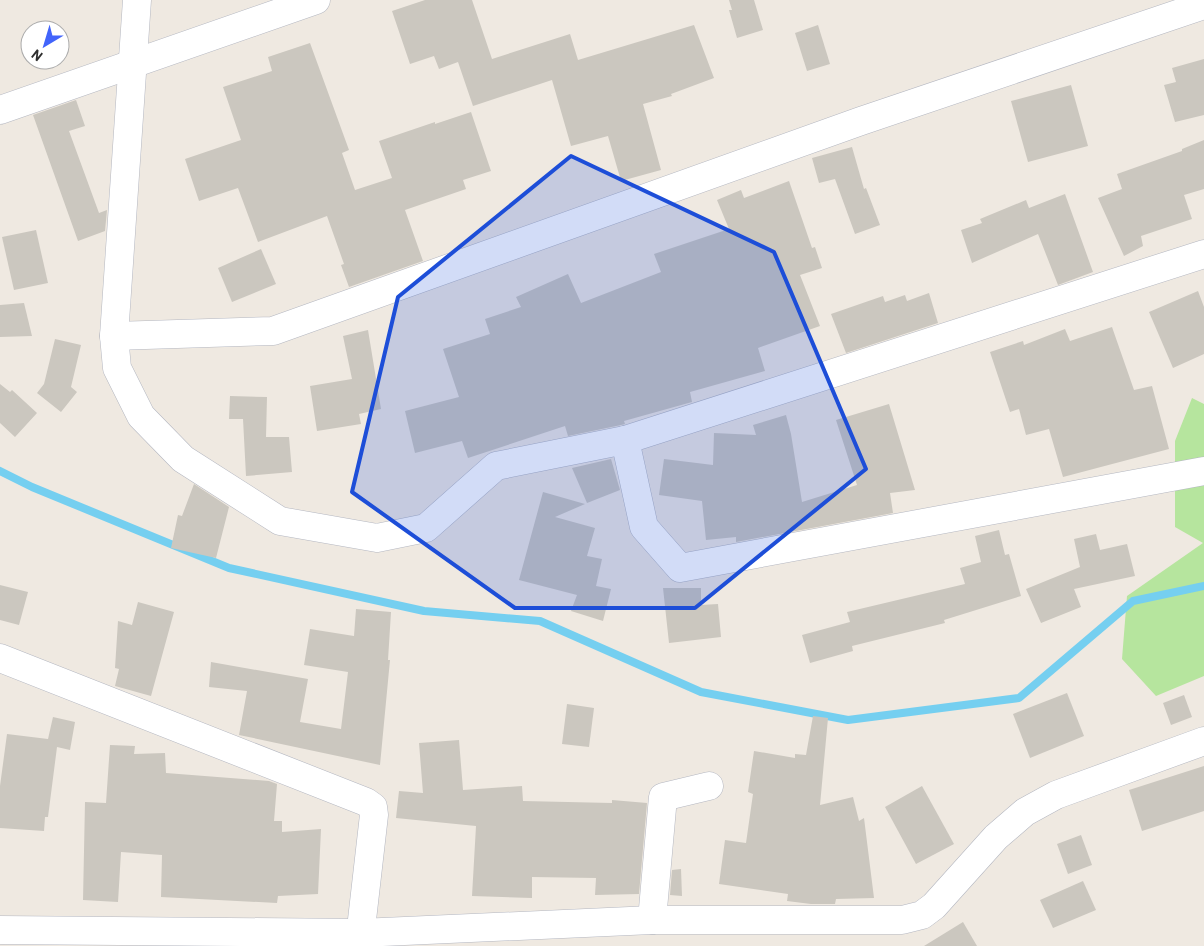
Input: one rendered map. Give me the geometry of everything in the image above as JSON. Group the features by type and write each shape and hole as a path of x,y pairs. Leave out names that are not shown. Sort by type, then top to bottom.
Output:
{"street":[{"path":"137,0 114,336 117,368 141,416 183,460 280,521 377,538 426,528 496,466 625,440 1204,254"},
{"path":"0,110 131,66 316,0"},
{"path":"114,336 273,331 861,121 1204,5"},
{"path":"625,440 644,527 680,568 1204,471"},
{"path":"0,658 366,802 373,807 374,815 360,940"},
{"path":"0,930 360,940 652,920 902,920 922,915 934,906 996,837 1025,812 1056,795 1204,742"},
{"path":"652,920 663,797 709,786"}],"highlighted area":[{"path":"571,156 774,252 866,469 695,608 515,608 352,492 398,297"}],"green space":[{"path":"1192,398 1204,404 1204,676 1156,696 1122,659 1127,596 1203,543 1175,527 1175,441"}],"building":[{"path":"425,0 472,0 492,59 570,34 578,60 694,25 714,78 671,94 672,96 643,104 661,170 621,181 608,136 571,146 552,80 473,106 458,62 439,69 434,56 410,64 392,11"},
{"path":"729,0 754,0 763,30 737,38 729,10 732,10"},
{"path":"818,25 830,64 807,71 795,33"},
{"path":"310,43 349,150 342,153 355,190 392,178 379,141 471,112 491,171 463,180 466,189 405,210 423,261 349,287 341,265 344,264 327,216 258,242 238,188 199,201 185,159 241,140 223,87 272,71 268,57"},
{"path":"1204,59 1204,115 1175,122 1164,85 1176,82 1172,68"},
{"path":"1071,85 1088,146 1028,162 1011,101"},
{"path":"76,100 85,126 69,131 99,213 107,210 105,231 78,241 33,115"},
{"path":"1204,140 1204,189 1184,195 1192,219 1141,236 1143,246 1124,256 1098,198 1122,189 1117,174 1182,151 1182,149"},
{"path":"852,147 864,189 866,188 880,225 855,234 835,179 819,183 812,158"},
{"path":"789,181 812,248 815,247 822,268 800,275 820,326 758,348 765,371 690,392 692,402 624,421 625,424 621,425 568,436 565,426 468,458 462,441 415,453 405,411 459,397 443,349 490,334 485,319 521,307 516,297 568,274 581,303 661,272 654,254 729,229 717,200 741,190 744,198"},
{"path":"1065,194 1093,272 1058,285 1038,234 972,263 961,230 982,223 980,219 1026,200 1029,208"},
{"path":"36,230 48,283 14,290 2,237"},
{"path":"261,249 276,284 232,302 218,268"},
{"path":"1198,291 1204,307 1204,354 1173,368 1149,312"},
{"path":"929,293 938,323 846,353 831,314 883,296 885,302 905,295 907,301"},
{"path":"24,303 32,336 0,337 0,305"},
{"path":"1112,327 1134,390 1152,386 1169,449 1063,477 1049,429 1026,435 1019,409 1010,412 990,352 1023,341 1024,345 1065,329 1070,341"},
{"path":"368,330 381,409 359,414 361,424 317,431 310,386 352,379 343,336"},
{"path":"55,339 81,345 71,387 77,392 61,412 37,393 44,384"},
{"path":"0,384 10,392 12,390 37,413 15,437 0,423"},
{"path":"230,396 267,397 266,437 289,437 292,472 246,476 243,419 229,419"},
{"path":"889,404 915,490 890,493 893,513 736,542 736,537 706,540 702,501 659,495 664,459 713,465 714,433 756,435 753,425 786,415 802,502 857,485 836,420"},
{"path":"611,459 620,490 587,503 572,468"},
{"path":"194,484 229,507 216,558 171,548 178,515 182,516"},
{"path":"543,492 585,504 555,517 595,528 587,556 602,559 596,586 611,589 603,621 571,611 577,595 519,580"},
{"path":"999,530 1005,555 1009,554 1021,596 944,620 945,623 852,646 853,651 810,663 802,635 850,622 847,612 965,584 960,568 981,562 975,536"},
{"path":"1096,534 1100,550 1127,544 1135,576 1074,589 1081,607 1041,623 1026,589 1080,567 1074,539"},
{"path":"0,585 28,592 19,625 0,620"},
{"path":"663,588 701,588 701,605 718,604 721,637 669,643"},
{"path":"138,602 174,612 151,696 115,686 119,669 115,668 118,621 132,625"},
{"path":"356,609 391,612 388,660 390,660 380,765 239,735 247,691 209,687 211,662 308,679 300,722 341,729 348,672 304,665 310,629 354,636"},
{"path":"1067,693 1084,736 1030,758 1013,714"},
{"path":"1184,695 1192,717 1171,725 1163,703"},
{"path":"567,704 594,708 589,747 562,744"},
{"path":"813,716 828,718 820,805 853,797 859,821 864,818 874,898 836,899 835,904 811,904 787,901 788,894 719,884 725,840 746,843 753,794 748,792 754,751 795,758 795,754 806,755"},
{"path":"53,717 75,722 70,750 57,747 48,817 45,817 44,831 0,828 0,786 7,734 48,739"},
{"path":"459,740 463,790 522,786 523,801 612,803 612,800 647,803 639,894 595,895 596,878 532,877 532,898 472,896 476,826 396,818 399,791 423,793 419,743"},
{"path":"110,745 135,746 134,754 165,753 166,773 269,781 277,784 274,821 282,821 282,832 321,829 318,894 278,896 277,903 161,897 162,855 121,852 118,902 83,900 85,802 106,803"},
{"path":"1204,766 1204,811 1142,831 1129,790"},
{"path":"922,786 954,844 916,864 885,807"},
{"path":"1081,835 1092,865 1068,874 1057,844"},
{"path":"681,869 682,896 670,895 672,870"},
{"path":"1083,881 1096,910 1053,928 1040,900"},
{"path":"963,922 977,946 924,946"}],"waterway":[{"path":"0,471 32,487 229,568 424,611 540,621 701,692 848,720 1019,698 1133,601 1204,586"}]}
